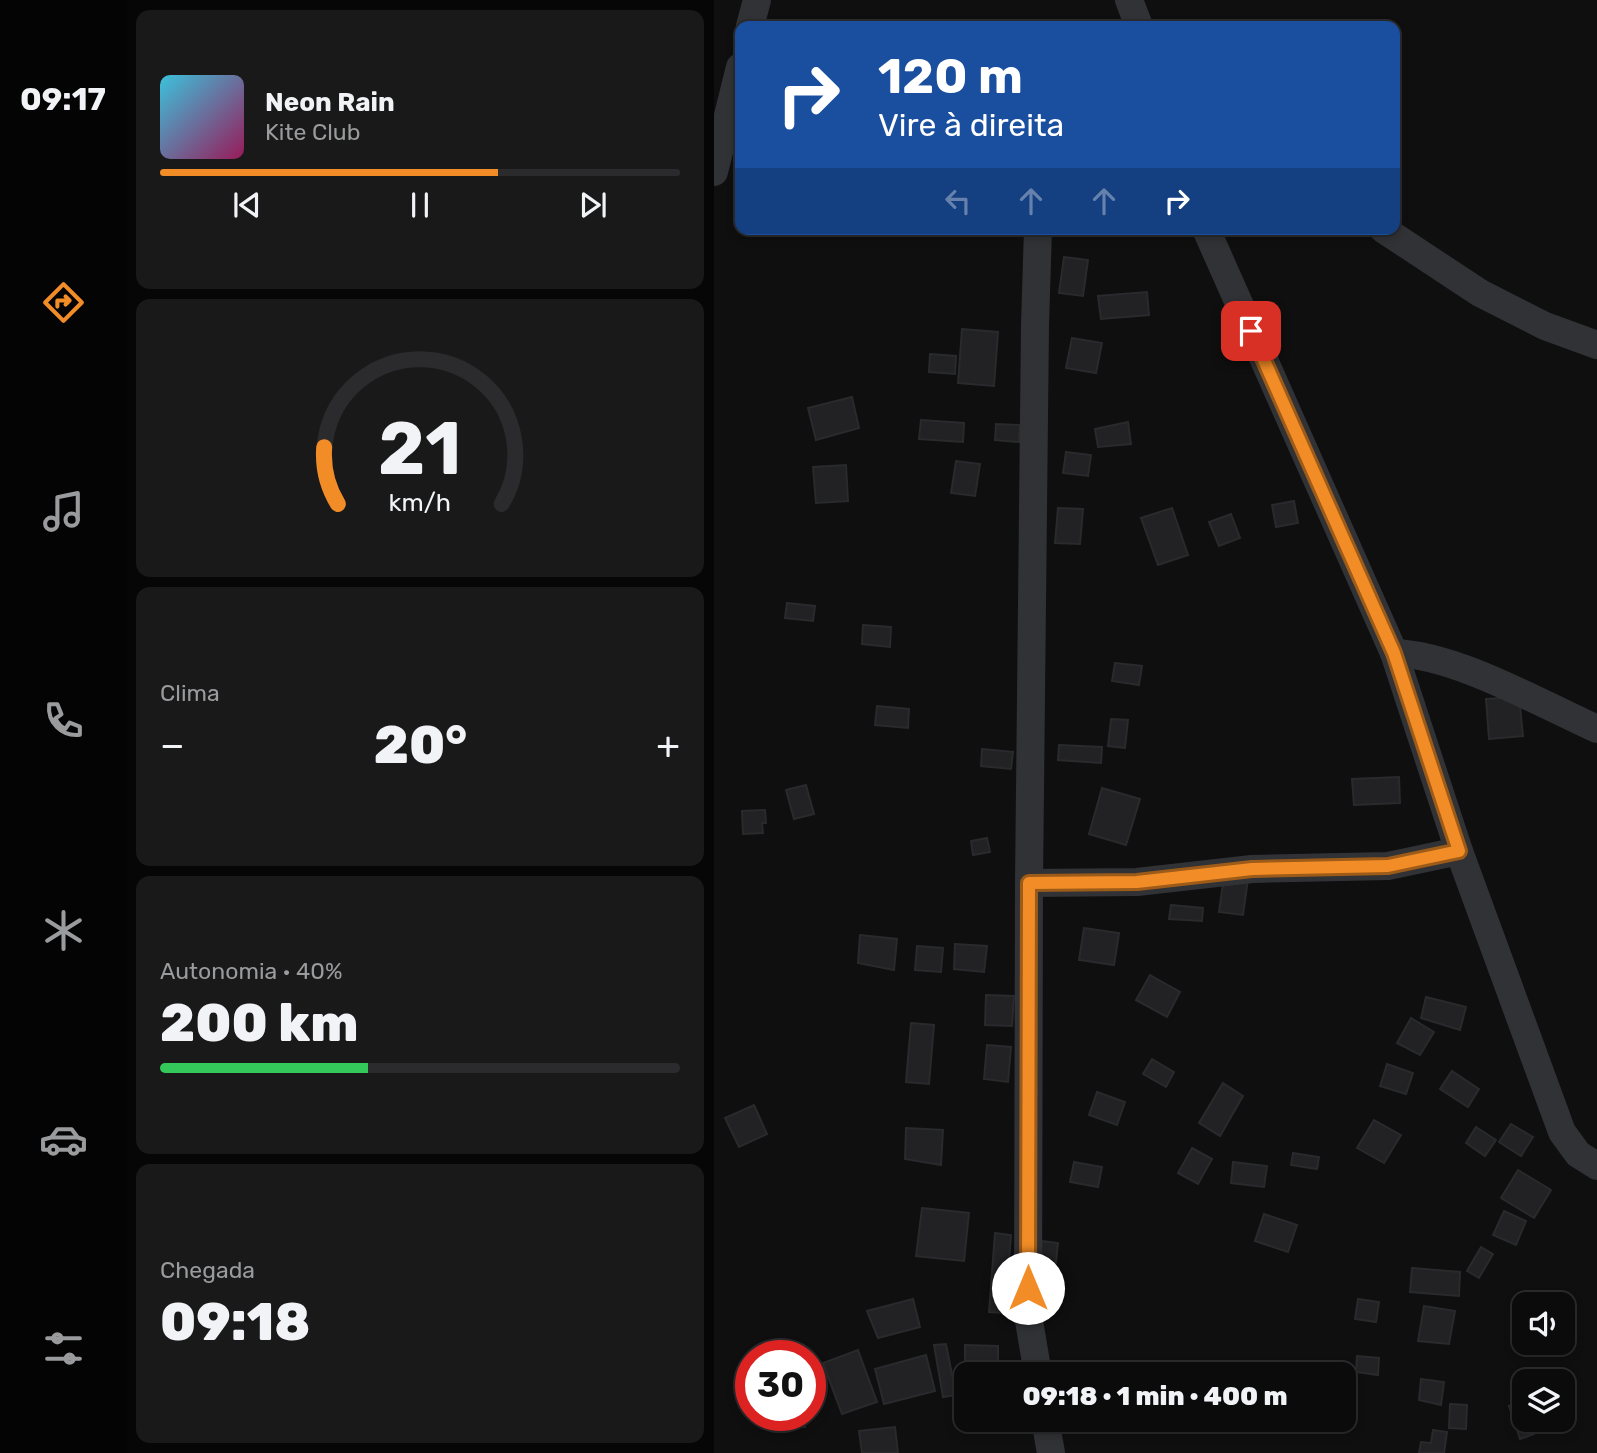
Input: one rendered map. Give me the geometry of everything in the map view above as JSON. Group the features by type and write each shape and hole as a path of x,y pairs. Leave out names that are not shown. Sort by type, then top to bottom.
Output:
{"street":[{"path":"751,21 757,0"},
{"path":"1129,0 1137,21"},
{"path":"714,172 735,87"},
{"path":"1036,1362 1028,1315 1029,883 1038,235"},
{"path":"1209,235 1394,653 1459,851 1562,1132 1578,1154 1597,1166"},
{"path":"1392,235 1480,293 1545,326 1597,345"},
{"path":"1394,653 1413,653 1461,667 1597,729"},
{"path":"1029,883 1137,882 1252,869 1388,866 1459,851"},
{"path":"1047,1432 1051,1453"}],"building":[{"path":"1064,257 1088,260 1083,296 1059,293"},
{"path":"1147,292 1149,315 1101,319 1098,296"},
{"path":"962,329 998,332 994,386 958,383"},
{"path":"1072,338 1102,343 1096,373 1066,368"},
{"path":"930,354 956,356 955,374 929,372"},
{"path":"852,397 859,428 816,440 808,408"},
{"path":"921,420 964,423 963,442 919,439"},
{"path":"1128,422 1131,444 1098,447 1095,429"},
{"path":"996,424 1020,425 1019,442 995,440"},
{"path":"1066,452 1091,455 1088,476 1063,473"},
{"path":"956,461 980,464 975,496 951,493"},
{"path":"846,465 848,501 816,503 813,467"},
{"path":"1294,501 1298,523 1276,527 1272,505"},
{"path":"1058,508 1083,509 1080,544 1055,543"},
{"path":"1172,508 1188,555 1158,565 1141,518"},
{"path":"1231,514 1240,538 1219,546 1209,522"},
{"path":"787,603 815,606 813,621 785,618"},
{"path":"863,625 891,627 890,647 862,644"},
{"path":"1115,663 1142,666 1139,685 1112,681"},
{"path":"1519,697 1523,736 1489,739 1486,699"},
{"path":"877,706 909,709 908,728 875,725"},
{"path":"1111,719 1128,720 1125,748 1108,746"},
{"path":"1059,745 1102,747 1101,763 1058,760"},
{"path":"982,749 1013,752 1011,769 981,766"},
{"path":"1399,777 1400,803 1354,805 1352,779"},
{"path":"806,785 814,814 794,819 786,790"},
{"path":"1102,788 1140,799 1126,845 1089,834"},
{"path":"765,810 766,823 762,823 763,833 743,834 742,811"},
{"path":"987,838 990,852 973,855 971,841"},
{"path":"1224,876 1248,879 1243,915 1219,912"},
{"path":"1171,905 1203,908 1202,921 1169,919"},
{"path":"1084,928 1119,933 1114,965 1079,960"},
{"path":"860,935 897,939 894,970 858,963"},
{"path":"955,944 987,946 984,972 954,969"},
{"path":"917,946 943,948 941,972 915,970"},
{"path":"1150,975 1180,992 1167,1017 1136,1000"},
{"path":"986,995 1014,996 1012,1026 985,1025"},
{"path":"1426,997 1466,1007 1460,1030 1421,1018"},
{"path":"1411,1018 1434,1032 1420,1055 1397,1043"},
{"path":"911,1023 934,1025 929,1084 906,1082"},
{"path":"987,1045 1011,1047 1008,1082 984,1079"},
{"path":"1152,1059 1174,1072 1166,1087 1143,1074"},
{"path":"1387,1064 1413,1073 1406,1094 1380,1086"},
{"path":"1452,1071 1479,1089 1468,1107 1440,1089"},
{"path":"1223,1083 1243,1096 1220,1136 1199,1123"},
{"path":"1097,1092 1125,1102 1117,1125 1089,1115"},
{"path":"754,1105 767,1134 739,1147 725,1118"},
{"path":"1374,1120 1401,1135 1384,1163 1357,1148"},
{"path":"1511,1124 1533,1137 1521,1156 1499,1142"},
{"path":"1476,1127 1496,1140 1485,1156 1466,1143"},
{"path":"906,1128 943,1130 941,1165 905,1159"},
{"path":"1192,1148 1212,1159 1198,1184 1178,1173"},
{"path":"1293,1153 1319,1157 1317,1169 1291,1165"},
{"path":"1074,1162 1102,1167 1098,1187 1070,1182"},
{"path":"1233,1162 1267,1166 1264,1187 1231,1183"},
{"path":"1518,1170 1551,1190 1534,1218 1501,1198"},
{"path":"922,1208 969,1213 964,1261 916,1256"},
{"path":"1504,1211 1526,1221 1516,1245 1493,1235"},
{"path":"1264,1214 1297,1225 1288,1252 1255,1241"},
{"path":"995,1233 1011,1235 1005,1313 989,1312"},
{"path":"1042,1241 1058,1243 1055,1271 1038,1269"},
{"path":"1481,1247 1493,1254 1479,1278 1467,1271"},
{"path":"1412,1268 1460,1272 1459,1296 1410,1292"},
{"path":"913,1299 920,1327 878,1338 867,1311"},
{"path":"1358,1299 1379,1302 1376,1322 1355,1319"},
{"path":"1424,1306 1455,1311 1449,1344 1418,1341"},
{"path":"946,1344 954,1395 943,1397 934,1345"},
{"path":"965,1345 998,1346 998,1362 965,1362"},
{"path":"858,1350 877,1402 842,1414 826,1371 826,1362"},
{"path":"926,1355 935,1391 884,1404 875,1369"},
{"path":"1357,1356 1379,1358 1378,1375 1356,1372"},
{"path":"1421,1379 1444,1382 1441,1405 1419,1400"},
{"path":"1450,1404 1467,1405 1466,1429 1449,1428"},
{"path":"895,1427 898,1453 862,1453 859,1431"},
{"path":"1433,1430 1447,1432 1444,1453 1419,1453 1421,1442 1431,1443"},
{"path":"1518,1432 1534,1432 1534,1434 1520,1439"}],"route":[{"path":"1028,1288 1029,883 1137,882 1252,869 1388,866 1459,851 1394,653 1251,331"}]}
